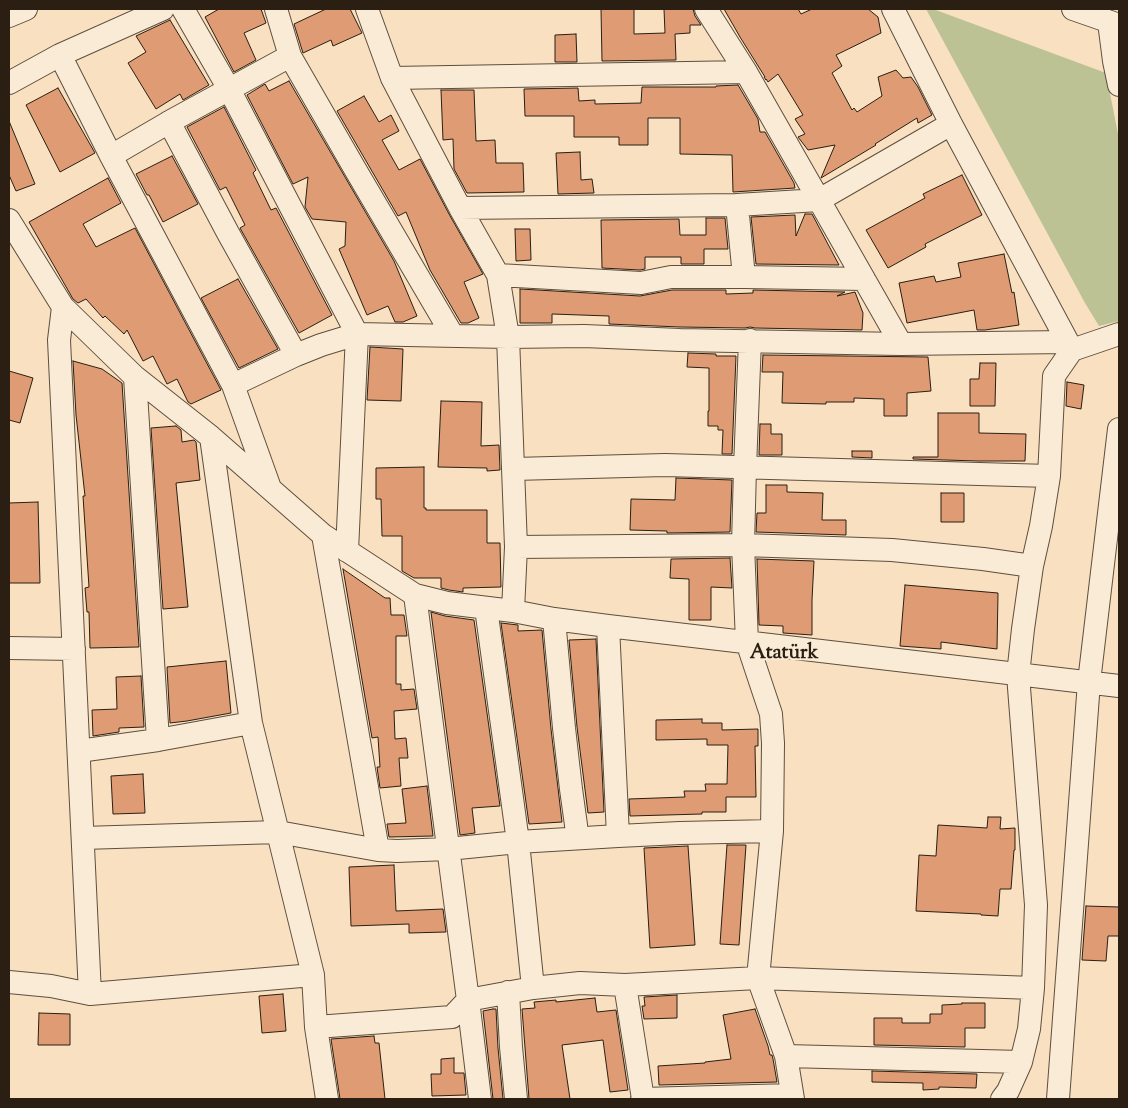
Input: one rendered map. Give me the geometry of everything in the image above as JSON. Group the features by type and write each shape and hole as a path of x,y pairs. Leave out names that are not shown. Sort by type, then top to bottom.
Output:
{"street":[{"path":"9,16 26,9"},
{"path":"9,84 60,56 164,9"},
{"path":"182,9 229,89 357,334 347,551"},
{"path":"276,9 290,56 453,336"},
{"path":"367,9 392,78 460,208 498,275 508,337 514,468 516,547 513,611"},
{"path":"706,9 746,72 901,344"},
{"path":"893,9 951,124 1070,346"},
{"path":"1073,9 1114,23 1114,61 1119,86"},
{"path":"60,56 232,385 271,490"},
{"path":"111,156 290,56"},
{"path":"392,78 746,72"},
{"path":"169,122 228,233 296,354"},
{"path":"460,208 737,205 819,200 951,124"},
{"path":"737,205 744,277"},
{"path":"9,220 63,307 135,377 211,437 323,535 415,595 447,603 608,626 1119,686"},
{"path":"498,275 641,283 671,277 864,279"},
{"path":"63,307 59,340 90,994"},
{"path":"232,385 296,354 321,344 357,334 508,337 584,336 680,340 1070,346 1119,334"},
{"path":"624,985 643,1099 793,1097 786,1056 758,978 772,831 774,743 771,714 747,642 743,545 750,340"},
{"path":"1002,1099 1008,1091 1021,1062 1029,1029 1033,988 1036,905 1018,675 1032,566 1042,526 1049,476 1054,376 1070,346"},
{"path":"135,377 158,740"},
{"path":"1058,1099 1089,682 1119,429"},
{"path":"211,437 252,723 313,975 316,1027 327,1099"},
{"path":"514,468 665,465 1049,476"},
{"path":"323,535 378,850"},
{"path":"516,547 743,545 892,550 1032,566"},
{"path":"415,595 480,1099"},
{"path":"486,608 518,842 533,988"},
{"path":"554,619 577,838"},
{"path":"608,626 618,836"},
{"path":"9,648 74,649"},
{"path":"79,751 158,740 252,723"},
{"path":"83,838 278,832 378,850 397,851 448,849 577,838 772,831"},
{"path":"9,982 51,986 90,994 313,975"},
{"path":"316,1027 452,1016 468,1000 533,988 580,983 624,985 758,978 1033,988"},
{"path":"508,992 516,1099"},
{"path":"786,1056 1021,1062"}],"green space":[{"path":"926,9 933,9 1106,73 1119,139 1119,321 1099,326"}],"building":[{"path":"219,9 261,9 266,23 244,33 256,60 234,72 205,17"},
{"path":"326,9 350,9 362,33 333,46 331,40 303,53 294,24"},
{"path":"601,9 634,9 634,34 665,33 664,9 693,9 701,25 690,25 690,33 675,34 676,60 602,61"},
{"path":"724,9 798,9 801,14 812,9 868,9 878,17 881,33 836,55 842,66 832,73 852,110 854,108 857,112 882,96 878,77 896,70 903,78 911,77 932,115 918,123 917,118 821,178 835,145 808,150 798,137 805,134 795,119 803,115 778,74 768,82 766,80"},
{"path":"170,20 209,85 183,100 180,94 156,109 128,63 146,52 136,36"},
{"path":"576,34 577,62 555,62 555,35"},
{"path":"289,81 394,261 417,316 403,322 395,322 388,306 367,315 339,249 345,246 346,222 312,219 305,207 308,177 293,184 247,95 265,84 269,91"},
{"path":"738,85 758,119 760,132 765,132 795,188 733,192 732,155 680,154 680,118 648,118 648,145 619,145 619,137 574,137 574,116 525,116 524,89 578,88 579,101 595,100 595,104 641,103 642,87 716,87"},
{"path":"58,88 95,153 60,172 26,105"},
{"path":"441,90 474,90 476,141 495,140 496,163 523,163 524,192 467,193 454,169 453,139 443,140"},
{"path":"364,96 379,122 391,115 399,131 382,140 399,170 420,159 483,274 464,282 479,318 468,323 461,323 430,270 406,212 398,216 337,111"},
{"path":"224,107 256,170 253,173 271,210 276,208 332,315 299,333 240,228 245,225 226,187 220,190 187,127"},
{"path":"9,121 35,184 16,191 9,175"},
{"path":"580,152 581,180 592,179 594,193 558,194 556,153"},
{"path":"172,156 198,204 163,222 136,174"},
{"path":"962,175 982,215 925,244 926,247 888,268 866,230 925,198 923,194"},
{"path":"108,178 121,203 83,224 96,247 135,228 221,390 191,404 188,402 177,379 167,384 153,356 143,361 127,330 124,334 105,316 103,318 86,299 78,303 73,299 29,222"},
{"path":"805,214 812,214 839,265 756,264 751,217 795,215 796,236"},
{"path":"706,218 725,218 728,249 704,249 704,264 681,264 681,257 645,257 645,269 602,268 601,220 679,219 680,235 706,235"},
{"path":"515,229 530,229 531,260 516,261"},
{"path":"1004,254 1012,293 1014,292 1019,325 977,330 974,310 907,323 899,283 934,276 936,282 961,277 958,263"},
{"path":"238,279 278,349 239,368 201,298"},
{"path":"520,289 640,296 672,290 726,290 726,294 753,293 753,290 845,292 837,296 855,292 863,313 862,330 609,324 609,316 552,314 552,323 520,323"},
{"path":"370,347 403,349 401,401 367,400"},
{"path":"688,353 736,356 732,454 722,454 723,430 718,430 718,426 708,426 709,368 687,367"},
{"path":"763,355 928,357 931,391 907,393 907,416 884,416 884,399 854,398 854,402 826,402 826,404 782,403 783,372 762,372"},
{"path":"73,361 102,369 122,383 139,647 90,648 89,612 87,612 85,588 89,587 83,496 85,496 76,415"},
{"path":"980,363 996,363 995,406 970,406 970,379 979,379"},
{"path":"9,371 33,378 20,423 9,420"},
{"path":"1067,382 1084,385 1081,409 1066,406"},
{"path":"441,401 482,402 481,446 499,445 500,470 487,471 487,468 438,467"},
{"path":"938,413 979,413 979,433 1026,434 1025,461 913,459 913,457 938,457"},
{"path":"760,424 771,424 771,434 782,434 782,455 759,455"},
{"path":"176,426 181,430 182,442 194,440 196,442 200,480 176,483 188,607 163,609 151,428"},
{"path":"852,451 872,451 872,458 852,457"},
{"path":"424,467 424,508 426,510 487,510 487,543 500,543 501,587 463,588 463,592 449,590 441,588 441,578 414,578 402,571 402,536 382,536 381,499 376,499 376,468"},
{"path":"676,478 732,480 730,532 667,533 667,531 630,530 631,499 675,500"},
{"path":"766,485 787,485 787,492 823,493 822,520 846,520 846,535 756,532 757,513 766,513"},
{"path":"941,493 964,493 964,522 941,522"},
{"path":"38,502 40,583 9,583 9,503"},
{"path":"730,558 732,588 711,587 711,620 689,620 689,579 670,578 671,559"},
{"path":"757,559 814,561 812,635 783,633 783,626 759,625"},
{"path":"343,569 385,598 390,598 391,615 404,615 407,636 396,636 396,684 401,684 401,690 414,689 417,709 394,711 395,739 406,738 408,758 399,758 401,786 380,788 377,767 380,767 378,737 372,738"},
{"path":"905,585 998,593 997,649 941,642 941,649 900,646"},
{"path":"431,612 474,620 500,806 472,808 475,833 460,835"},
{"path":"501,623 518,625 518,631 542,630 562,822 529,824"},
{"path":"596,639 604,812 588,813 577,727 569,640"},
{"path":"226,661 231,713 170,723 167,667"},
{"path":"141,676 144,727 119,728 119,732 93,736 92,710 117,709 116,677"},
{"path":"702,719 702,723 722,723 722,730 758,729 758,746 755,746 756,797 726,797 726,812 630,816 629,799 685,797 684,791 706,791 705,784 727,784 728,745 707,745 707,739 656,740 656,720"},
{"path":"143,774 145,813 113,814 111,776"},
{"path":"427,786 433,836 389,837 387,824 406,823 402,789"},
{"path":"988,817 1001,817 1000,829 1015,828 1011,889 1000,889 998,916 916,911 919,855 936,856 938,825 987,828"},
{"path":"727,845 746,845 739,945 720,944"},
{"path":"688,846 695,945 650,948 644,848"},
{"path":"394,865 396,911 443,909 446,932 409,933 409,924 351,926 349,867"},
{"path":"1086,906 1119,907 1119,936 1108,936 1106,961 1082,960"},
{"path":"283,994 286,1031 262,1033 259,996"},
{"path":"677,995 677,1018 644,1019 642,1006 645,1006 644,997"},
{"path":"595,998 597,1012 616,1010 628,1090 610,1092 603,1040 562,1045 570,1099 529,1099 522,1009 535,1008 534,1002"},
{"path":"985,1003 985,1028 965,1028 965,1047 874,1045 874,1018 902,1018 902,1023 930,1023 930,1014 942,1014 942,1005"},
{"path":"496,1009 503,1099 493,1099 483,1011"},
{"path":"755,1009 770,1055 772,1055 777,1082 659,1085 658,1066 731,1059 723,1015"},
{"path":"39,1013 70,1014 70,1045 38,1045"},
{"path":"374,1036 375,1043 379,1043 385,1099 340,1099 331,1039"},
{"path":"454,1058 454,1073 464,1073 466,1095 432,1096 431,1074 441,1074 441,1059"},
{"path":"872,1071 977,1074 976,1088 939,1087 939,1089 923,1090 923,1083 872,1082"}],"district":[{"name":"Atatürk","path":"784,655"}]}
